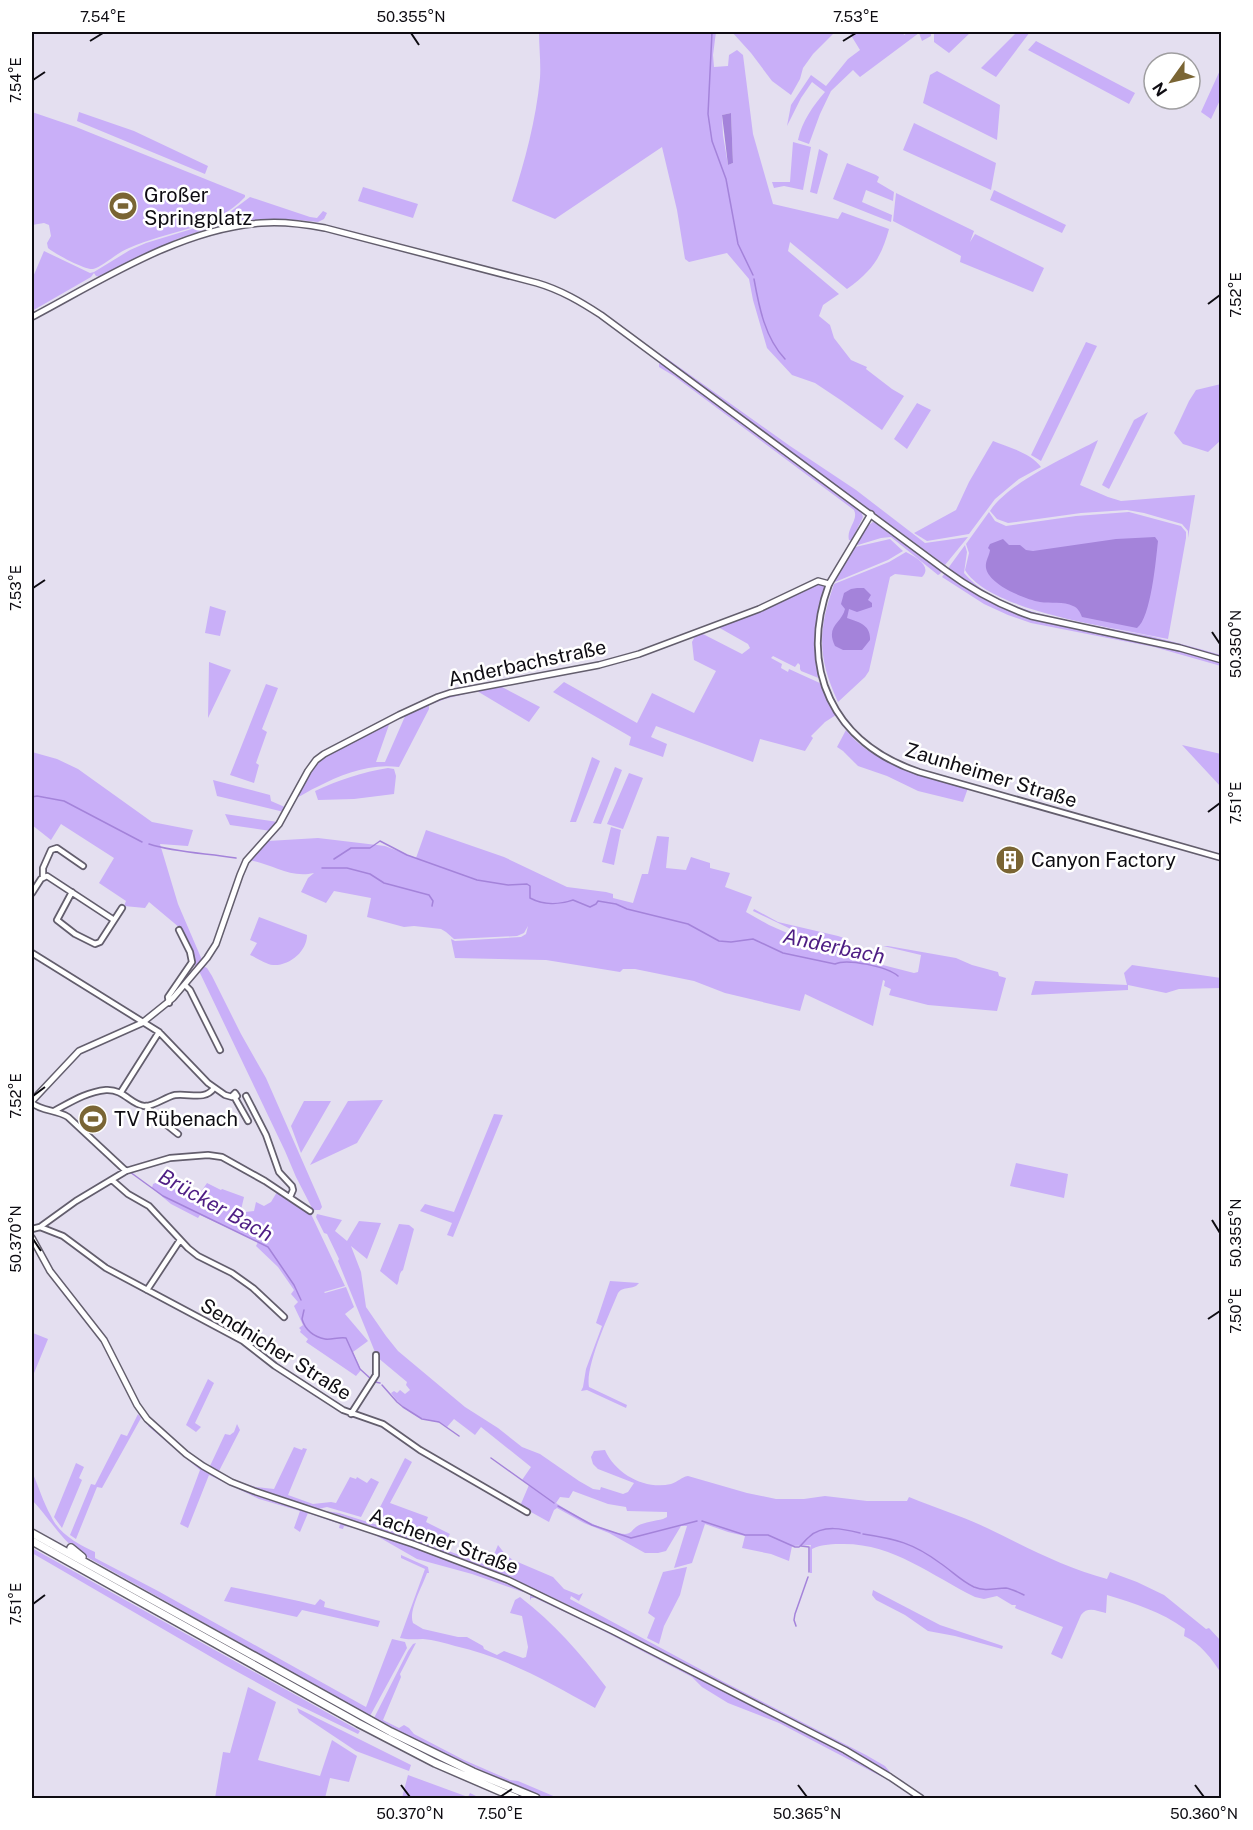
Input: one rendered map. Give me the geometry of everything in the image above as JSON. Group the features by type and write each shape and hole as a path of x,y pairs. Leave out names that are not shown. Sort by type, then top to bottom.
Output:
{"highway":[{"path":"32,1533 391,1732 473,1772 536,1798"},
{"path":"32,1541 358,1723 435,1763 516,1798"},
{"path":"71,1548 105,1574"}],"main road":[{"path":"32,317 190,238 214,230 262,222 293,222 325,228 551,287 581,302 963,583 1007,607 1040,618 1180,648 1221,660"},
{"name":"Zaunheimer Straße","path":"829,584 871,514"},
{"name":"Anderbachstraße","path":"32,1102 78,1051 142,1023 169,1003 185,985 207,958 219,937 246,861 279,824 308,771 324,754 399,715 450,693 599,665 639,654 759,609 818,581 829,584"},
{"name":"Aachener Straße","path":"32,1238 50,1271 104,1340 143,1415 160,1432 203,1466 231,1482 254,1491 456,1559 528,1589 845,1750 921,1798"}],"street":[{"name":"Zaunheimer Straße","path":"829,584 818,623 817,644 820,669 828,694 843,722 876,752 919,772 1221,858"},
{"path":"32,893 43,877 42,868 51,850 57,848 83,866"},
{"path":"43,877 47,876 114,920"},
{"path":"72,892 57,920 75,934 97,944 122,908"},
{"path":"169,1003 168,997 192,962 191,955 178,930"},
{"path":"32,953 159,1032 214,1088 225,1095 234,1097 248,1121"},
{"path":"185,985 190,990 220,1050"},
{"path":"121,1092 159,1032"},
{"path":"54,1111 88,1093 111,1090 121,1092 146,1106 174,1096 204,1096 211,1093 214,1088"},
{"path":"246,1096 266,1135 279,1172 292,1186 290,1197"},
{"path":"32,1102 34,1106 63,1114 74,1122 126,1171"},
{"path":"146,1106 178,1134"},
{"path":"32,1229 40,1227 76,1201 126,1171 170,1158 208,1155 222,1157 310,1210"},
{"path":"112,1180 128,1194 149,1206 198,1256 232,1273 253,1288 284,1317"},
{"name":"Sendnicher Straße","path":"40,1227 63,1236 106,1268 243,1341 303,1385 351,1414 383,1424 420,1450 527,1512"},
{"path":"147,1290 180,1240"},
{"path":"351,1414 376,1375 375,1355"}],"shaded area":[{"path":"539,32 716,32 714,67 728,66 729,55 737,50 743,55 753,134 773,204 838,219 842,212 889,229 879,256 869,270 847,289 790,242 788,251 839,294 823,305 819,316 830,325 834,338 851,360 867,367 866,369 904,396 882,430 815,383 792,375 767,348 749,279 727,253 689,262 685,259 677,210 662,147 555,219 512,201 526,156 536,109 540,78","holes":["731,113 733,163 728,165 722,115"]},
{"path":"732,32 835,32 813,54 803,68 791,95 772,81"},
{"path":"849,32 903,32 904,35 909,32 931,32 931,36 922,41 919,33 860,77 853,70 831,91 809,144 798,140 808,114 825,92 812,82 787,126 791,105 811,75 826,86 848,59 860,50"},
{"path":"934,32 971,32 949,53 934,42"},
{"path":"1017,32 1030,32 996,77 981,68"},
{"path":"1036,41 1135,93 1129,104 1028,50"},
{"path":"1221,68 1221,98 1211,119 1201,112"},
{"path":"937,71 1000,105 997,140 923,103 930,75"},
{"path":"32,112 76,127 245,195 245,197 233,208 205,223 144,242 129,248 97,268 89,269 63,258 48,248 47,243 51,236 49,225 44,223 32,225"},
{"path":"79,112 134,131 208,166 205,174 77,121"},
{"path":"731,113 733,163 728,165 722,115"},
{"path":"914,123 996,163 991,190 903,150"},
{"path":"793,142 811,147 803,190 784,186 774,188 772,182 790,182"},
{"path":"819,149 828,154 817,194 810,192"},
{"path":"847,163 876,175 879,177 877,182 894,192 893,201 866,190 862,202 892,215 891,222 833,199"},
{"path":"363,187 418,204 413,218 358,201"},
{"path":"994,190 1066,225 1062,233 990,200"},
{"path":"896,193 974,231 970,242 975,234 1044,268 1033,292 960,262 961,256 893,221"},
{"path":"250,197 310,217 317,218 323,211 327,213 324,219 318,222 263,219 209,228 177,239 101,277 94,273 91,277 32,311 33,277 44,251 90,273 94,272 146,243 218,221"},
{"path":"1086,342 1097,346 1041,461 1031,455"},
{"path":"665,357 856,490 925,543 968,537 945,565 665,360"},
{"path":"661,362 861,511 863,517 852,540 849,540 849,532 855,517 854,510 659,367"},
{"path":"1221,384 1221,440 1208,452 1183,444 1174,433 1189,401 1196,390"},
{"path":"917,403 931,410 907,449 894,439"},
{"path":"1148,412 1109,489 1102,485 1134,420"},
{"path":"1098,440 1080,485 1121,501 1195,495 1188,538 1188,531 1182,524 1127,510 1081,513 1008,523 997,519 990,511 999,500 1024,480"},
{"path":"993,441 1025,454 1041,467 1019,479 995,499 969,534 927,541 914,533 956,510"},
{"path":"989,512 995,521 1006,526 1076,516 1129,512 1181,526 1186,532 1186,538 1168,639 1090,624 1028,608 979,585 965,570 969,553 966,544"},
{"path":"873,522 879,524 942,571 940,574 938,575 891,537 858,545 855,543 866,527"},
{"path":"1155,537 1158,541 1152,588 1146,613 1137,628 1082,617 1078,609 1069,604 1040,602 1026,598 1000,585 986,568 990,544 1003,539 1009,545 1020,545 1026,550 1033,551 1116,539"},
{"path":"890,539 903,551 888,560 833,581 851,548"},
{"path":"965,545 967,552 964,573 980,588 1000,599 1024,609 1077,623 1150,636 1195,647 1221,655 1221,658 1158,640 1058,620 1022,611 983,593 949,571 949,567"},
{"path":"906,552 922,562 925,573 922,577 895,574 890,577 869,671 838,702 826,671 822,643 825,616 834,584 889,562"},
{"path":"945,573 980,597 1030,618 1170,648 1221,662 1221,666 1154,647 1031,623 984,604 942,577"},
{"path":"817,584 825,587 815,634 821,679 801,671 798,663 795,667 773,656 771,658 782,664 781,668 788,672 789,669 822,684 836,715 811,736 813,738 805,751 760,739 753,762 656,726 651,737 667,744 663,757 629,745 631,737 553,692 564,682 637,723 652,693 694,713 716,671 694,660 692,642 695,636 701,633 742,654 750,648 748,644 718,627 792,597"},
{"path":"864,588 871,595 868,600 872,603 872,607 857,612 849,609 847,618 866,628 869,631 870,640 862,650 843,650 835,646 832,639 833,629 845,609 841,604 844,593"},
{"path":"210,606 226,611 220,636 205,633"},
{"path":"209,662 231,670 208,718"},
{"path":"266,684 278,688 262,729 267,732 256,763 259,765 254,783 230,775"},
{"path":"501,685 540,707 529,722 477,691 445,699 429,705 399,767 367,768 346,774 296,798 309,772 321,757 390,722 376,762 385,762 406,714 447,696"},
{"path":"846,730 870,752 885,760 919,774 968,788 963,802 918,791 887,776 858,766 837,747"},
{"path":"1182,745 1221,754 1221,787"},
{"path":"32,752 57,759 78,769 152,822 193,830 188,846 160,844 178,904 202,960 196,968 180,928 149,902 145,908 124,906 126,901 99,883 114,858 61,824 51,840 32,825"},
{"path":"592,757 600,761 576,822 570,822"},
{"path":"615,767 622,770 601,824 593,823"},
{"path":"388,768 394,769 396,776 394,794 354,799 318,800 315,791 351,777"},
{"path":"629,773 643,778 623,829 607,824"},
{"path":"213,780 270,795 271,801 287,808 284,812 217,796"},
{"path":"225,814 278,822 271,831 230,825"},
{"path":"611,827 621,830 614,865 602,862"},
{"path":"426,830 504,857 567,887 606,892 613,894 613,898 633,903 642,874 648,874 657,836 669,837 666,868 686,870 691,857 710,863 710,868 730,873 725,887 752,897 746,912 794,936 795,931 753,911 754,909 778,922 844,938 840,954 914,973 918,972 921,955 883,946 888,946 956,958 998,972 999,976 1006,978 997,1011 928,1005 889,995 891,989 884,986 885,981 883,980 873,1026 805,994 800,1011 725,993 694,981 635,969 623,969 620,972 546,960 455,958 451,939 455,941 521,937 526,934 528,926 524,933 517,936 454,939 441,929 404,927 367,917 371,898 334,891 326,903 301,892 308,878 314,873 296,874 248,860 268,841 318,838 385,846 416,858"},
{"path":"259,917 307,935 301,952 291,960 279,965 270,964 250,955 257,943 250,940"},
{"path":"1132,965 1221,978 1221,988 1179,989 1166,993 1128,985 1128,990 1031,995 1035,981 1127,985 1124,973"},
{"path":"203,966 212,976 266,1078 320,1201 322,1207 320,1210 313,1210 296,1177 199,971"},
{"path":"383,1100 357,1143 310,1165 348,1101"},
{"path":"304,1101 331,1101 301,1153 291,1126"},
{"path":"494,1114 503,1115 453,1237 447,1235 452,1223 420,1211 425,1204 454,1212"},
{"path":"1016,1163 1068,1174 1064,1198 1010,1186"},
{"path":"165,1179 172,1187 194,1202 207,1183 244,1197 241,1210 245,1212 254,1211 256,1202 264,1206 271,1202 277,1192 311,1214 345,1286 324,1292 346,1287 354,1307 345,1314 368,1341 353,1352 361,1370 356,1376 306,1342 308,1339 300,1332 299,1328 303,1325 294,1306 298,1302 291,1294 294,1290 278,1267 256,1246 258,1242 200,1215 198,1218 171,1204 152,1188 153,1184"},
{"path":"317,1214 342,1220 335,1231 347,1241 359,1221 381,1223 367,1259 351,1246 361,1272 366,1307 386,1336 398,1351 465,1407 522,1447 540,1454 593,1489 600,1490 601,1487 623,1494 628,1492 634,1483 598,1469 593,1464 591,1457 594,1451 605,1450 616,1467 624,1473 633,1479 652,1485 671,1484 688,1476 776,1499 825,1496 867,1501 907,1501 909,1497 978,1524 1076,1569 1107,1579 1110,1572 1164,1595 1206,1629 1209,1628 1221,1641 1221,1673 1201,1647 1184,1636 1185,1629 1157,1613 1107,1595 1106,1613 1089,1610 1081,1615 1062,1659 1051,1654 1063,1627 1015,1608 1016,1605 997,1596 984,1599 975,1597 912,1563 880,1549 844,1544 816,1547 812,1549 812,1573 810,1573 811,1545 792,1546 789,1561 771,1554 742,1548 745,1536 705,1524 692,1563 674,1568 687,1526 681,1526 666,1551 645,1553 557,1508 549,1522 520,1506 529,1485 522,1480 531,1467 481,1427 475,1435 454,1419 447,1427 408,1411 394,1397 391,1393 394,1391 397,1393 400,1390 405,1394 410,1390 406,1385 407,1382 377,1357 339,1259 316,1217","holes":["573,1491 608,1504 626,1507 627,1511 667,1512 667,1517 642,1524 629,1533 617,1533 589,1522 556,1503 560,1497 569,1498"]},
{"path":"399,1224 409,1225 414,1229 397,1285 380,1271"},
{"path":"610,1281 639,1283 618,1293 594,1354 589,1387 627,1405 626,1408 587,1390 581,1391 586,1369 602,1326 596,1323"},
{"path":"33,1333 48,1339 32,1378 32,1337"},
{"path":"208,1379 214,1383 195,1423 201,1427 196,1432 186,1425"},
{"path":"138,1414 141,1418 102,1488 97,1487 76,1539 70,1535 91,1484 95,1485 121,1434 127,1436"},
{"path":"148,1424 200,1467 227,1482 354,1528 344,1526 343,1529 339,1528 340,1524 308,1513 300,1532 294,1528 300,1511 259,1499 209,1475 188,1528 180,1524 200,1470"},
{"path":"237,1424 240,1430 219,1471 210,1466 225,1434 230,1435 234,1432"},
{"path":"294,1447 307,1449 288,1495 313,1504 336,1503 350,1477 356,1479 357,1477 367,1483 371,1478 379,1482 361,1517 327,1507 318,1509 239,1482 274,1489"},
{"path":"405,1458 412,1462 390,1503 428,1517 426,1522 450,1534 443,1546 373,1521"},
{"path":"76,1463 84,1467 79,1478 82,1480 62,1528 54,1517"},
{"path":"32,1472 54,1522 70,1538 95,1552 95,1558 366,1707 392,1639 405,1642 407,1648 370,1716 78,1552 32,1500"},
{"path":"326,1511 387,1528 494,1568 490,1564 498,1545 513,1560 553,1577 564,1589 579,1595 583,1593 579,1601 571,1596 570,1599 866,1755 885,1766 890,1772 562,1602 496,1572"},
{"path":"370,1532 417,1547 523,1589 523,1592 472,1574 417,1559"},
{"path":"32,1548 360,1731 358,1734 294,1703 225,1665 32,1553"},
{"path":"401,1555 428,1567 429,1573 427,1573 414,1605 413,1623 423,1629 467,1637 497,1655 504,1651 523,1658 526,1657 528,1647 522,1616 510,1613 515,1600 520,1597 566,1639 606,1687 595,1708 545,1680 492,1657 435,1641 400,1638 425,1569 401,1558"},
{"path":"687,1567 680,1595 664,1626 659,1644 647,1638 655,1618 648,1613 663,1572"},
{"path":"231,1587 315,1605 320,1599 325,1602 324,1607 380,1621 378,1627 302,1610 297,1617 224,1601"},
{"path":"873,1590 940,1625 1003,1646 1002,1649 928,1631 905,1615 876,1600 872,1595"},
{"path":"530,1594 619,1636 861,1762 888,1780 779,1723 728,1703 702,1687 692,1677 590,1624 535,1598 531,1600"},
{"path":"416,1643 400,1674 401,1677 383,1720 399,1728 404,1725 414,1734 464,1760 558,1798 550,1798 520,1788 374,1718 408,1651"},
{"path":"248,1687 276,1702 258,1760 320,1776 332,1740 357,1756 349,1782 330,1778 325,1798 215,1798 223,1752 230,1753"},
{"path":"297,1708 411,1765 409,1771 356,1751 299,1713"},
{"path":"408,1775 468,1797 470,1793 476,1796 475,1798 402,1798"}],"waterway":[{"path":"712,32 708,114 712,141 726,179 738,244 753,275"},
{"path":"754,279 768,332 772,342 785,359"},
{"name":"Anderbach","path":"32,797 64,801 142,842"},
{"name":"Anderbach","path":"334,859 351,848 370,848 380,841 407,855 477,880 508,885 527,884 530,886 530,898 540,902 562,903 573,900 590,907 598,901 616,904 627,909 688,924 719,941 753,939 783,953 835,964 841,962 867,964 886,969 898,976"},
{"name":"Anderbach","path":"149,844 181,851 236,858"},
{"path":"322,868 347,868 370,874 384,883 429,895 433,901 432,906"},
{"name":"Brücker Bach","path":"130,1172 163,1196 268,1247 294,1285 301,1300"},
{"name":"Brücker Bach","path":"304,1310 302,1319 308,1330 317,1337 325,1339 346,1338 360,1369 371,1379"},
{"name":"Brücker Bach","path":"375,1382 380,1383"},
{"name":"Brücker Bach","path":"382,1385 403,1407 422,1419 439,1422 459,1436"},
{"name":"Brücker Bach","path":"491,1458 554,1503"},
{"name":"Brücker Bach","path":"558,1506 592,1525 631,1538 697,1521"},
{"name":"Brücker Bach","path":"702,1521 745,1535 768,1535 795,1547 799,1547 821,1530 841,1529 860,1533"},
{"name":"Brücker Bach","path":"863,1534 912,1546 974,1587 986,1590 1006,1588 1024,1595"},
{"path":"801,1546 809,1547 809,1572"},
{"path":"796,1626 795,1614 808,1577"}],"place":[{"name":"Großer Springplatz","path":"123,206"},
{"name":"Canyon Factory","path":"1010,860"},
{"name":"TV Rübenach","path":"93,1119"}]}
